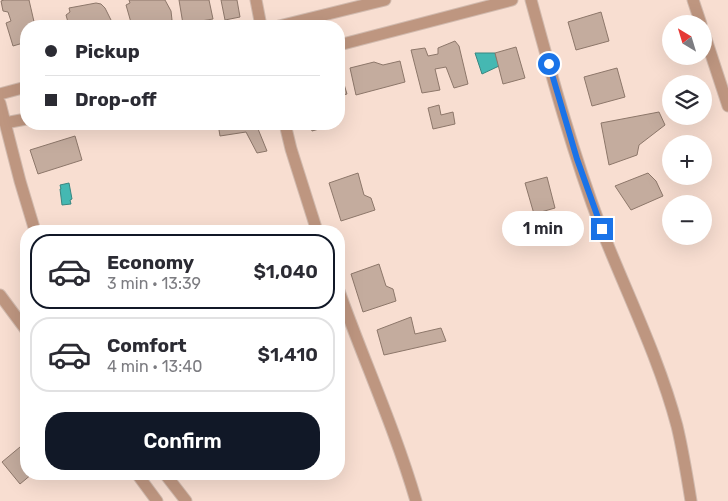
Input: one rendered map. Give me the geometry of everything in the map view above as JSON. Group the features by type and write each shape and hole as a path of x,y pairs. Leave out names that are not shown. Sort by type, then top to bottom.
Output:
{"street":[{"path":"256,0 260,20"},
{"path":"303,20 385,0"},
{"path":"345,43 512,0"},
{"path":"531,0 589,195 654,359 677,426 691,501"},
{"path":"693,0 698,15"},
{"path":"712,57 728,106"},
{"path":"0,94 20,89"},
{"path":"0,103 33,225"},
{"path":"5,123 20,119"},
{"path":"287,130 315,225"},
{"path":"0,295 20,322"},
{"path":"345,306 407,468 416,501"},
{"path":"142,480 158,501"},
{"path":"170,480 186,501"}],"water":[{"path":"475,53 495,53 499,66 482,74"},
{"path":"69,183 71,204 62,205 60,185"}],"building":[{"path":"29,0 34,20 20,20 20,44 13,46 6,23 11,21 8,12 3,11 1,1"},
{"path":"129,0 165,0 171,11 172,20 130,20 126,5 130,3"},
{"path":"179,0 209,0 213,19 182,20"},
{"path":"221,0 237,0 240,17 225,20"},
{"path":"96,3 101,4 111,20 67,20 66,15 70,12 69,8"},
{"path":"601,12 609,41 576,50 568,22"},
{"path":"455,41 459,46 468,84 454,88 446,67 435,69 440,90 422,93 411,50 425,48 428,56 438,54 438,48"},
{"path":"516,47 525,78 503,84 495,53"},
{"path":"400,61 405,82 356,95 350,68 374,62 383,65"},
{"path":"617,68 625,97 592,106 584,77"},
{"path":"439,105 441,115 453,112 455,124 433,129 428,108"},
{"path":"659,112 662,125 665,125 639,145 637,155 609,165 601,123"},
{"path":"219,130 258,130 267,151 257,153 246,132 220,136"},
{"path":"75,136 82,160 38,174 30,150"},
{"path":"358,173 364,195 371,198 375,210 341,221 329,183"},
{"path":"648,173 656,181 663,195 631,210 615,186"},
{"path":"547,177 555,208 534,214 525,183"},
{"path":"379,264 386,286 393,289 396,301 363,312 351,274"},
{"path":"411,317 415,334 441,328 446,341 384,355 377,330"},
{"path":"20,447 20,480 25,480 20,484 2,462"}],"route":[{"path":"549,64 577,159 602,229"}]}
